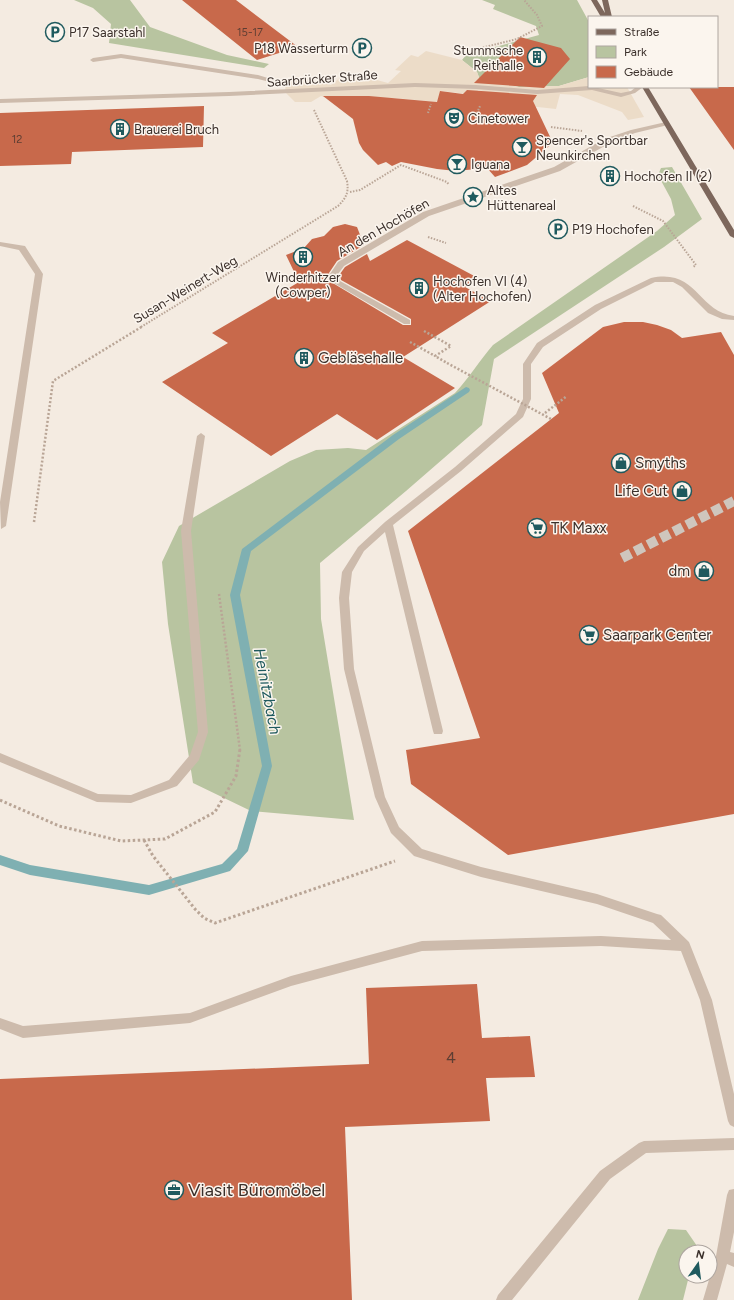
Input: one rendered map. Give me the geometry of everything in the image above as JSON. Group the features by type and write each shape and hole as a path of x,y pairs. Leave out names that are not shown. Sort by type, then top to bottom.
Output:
{"main road":[{"path":"595,0 603,16"},
{"path":"605,0 609,16"},
{"path":"647,88 666,124 734,236"}],"street":[{"path":"93,60 121,56 258,77 278,82"},
{"name":"Saarbrücker Straße","path":"0,101 264,93 350,87 439,85 473,86 523,92 547,92 592,88 614,95 632,94 639,88"},
{"name":"An den Hochöfen","path":"407,322 336,282 334,274 341,264 426,214 557,169 606,141 623,134 666,124"},
{"path":"0,244 22,248 39,274 1,526"},
{"path":"734,318 725,317 711,311 685,285 674,280 654,280 598,307 540,345 527,364 527,399 520,415 458,469 388,524 361,549 347,572 344,598 349,669 380,797 395,830 418,853 481,872 597,899 657,919 685,946 706,1000 734,1121"},
{"path":"0,756 97,798 131,799 173,783 195,757 203,732 186,531 201,436"},
{"path":"388,524 438,731"},
{"path":"0,1023 23,1032 190,1018 291,980 422,946 601,941 685,946"},
{"path":"503,1300 605,1175 644,1147 734,1144"},
{"path":"710,1300 728,1258 734,1195"}],"path":[{"path":"477,49 517,39 542,26 538,15 524,0"},
{"path":"305,90 347,181 350,192 360,190 401,165 449,183 450,205"},
{"name":"Susan-Weinert-Weg","path":"34,522 53,381 338,206 350,192"},
{"path":"633,206 663,221 696,265 674,280"},
{"path":"407,322 451,346 435,356 551,419"},
{"path":"543,415 566,396"},
{"path":"144,840 153,856 195,909 204,918 215,923 418,853"}],"green space":[{"path":"74,0 130,0 150,27 227,55 269,64 264,68 109,43 111,24 93,8"},
{"path":"482,0 577,0 588,20 588,77 559,86 519,87 492,80 480,80 477,72 462,60 468,53 539,35 536,26 493,9 495,5"},
{"path":"672,167 702,219 664,247 494,359 482,425 320,563 321,619 354,820 251,811 193,783 168,624 162,562 179,526 290,461 316,450 348,448 366,450 455,393 493,345 657,231 675,215 671,199 658,175 661,168"},
{"path":"668,1229 686,1230 696,1244 678,1244 678,1284 687,1284 683,1300 638,1300 658,1249"}],"shaded area":[{"path":"426,51 462,60 477,72 480,80 492,80 519,87 559,86 588,77 588,88 628,88 644,117 628,120 622,112 578,95 560,94 556,109 492,102 483,91 478,90 476,95 441,91 437,102 394,98 340,102 321,96 311,102 295,102 285,92 286,82 295,76 331,85 347,72 388,83 401,71 395,70 411,55 418,57"}],"building":[{"path":"182,0 236,0 298,47 257,60"},
{"path":"520,37 561,48 570,59 544,88 474,83"},
{"path":"734,87 734,150 690,88"},
{"path":"467,90 537,95 533,101 553,143 527,165 495,177 487,168 456,171 401,162 392,166 386,162 378,165 363,150 359,143 353,119 323,96 369,96 437,102 440,91 463,94"},
{"name":"Brauerei Bruch","path":"204,106 203,147 72,152 71,164 0,166 0,113"},
{"name":"Gebläsehalle","path":"345,224 357,227 364,245 337,261 329,273 331,282 403,325 411,325 411,319 341,280 340,274 345,267 367,254 370,261 407,240 478,278 465,287 491,301 403,357 455,388 377,440 337,414 271,456 162,382 228,343 212,333 299,282 286,255 304,248 312,239 324,236 333,227"},
{"name":"Saarpark Center","path":"624,322 643,322 657,325 671,330 682,338 721,332 734,355 734,814 508,855 411,784 406,750 480,738 408,531 559,413 542,373 603,327"},
{"name":"Viasit Büromöbel","path":"477,984 482,1038 530,1036 535,1077 486,1078 490,1121 345,1127 352,1300 0,1300 0,1079 369,1064 366,988"}],"waterway":[{"name":"Heinitzbach","path":"0,860 30,870 149,890 226,868 242,851 267,766 235,595 247,549 396,437 466,390"}],"tunnel":[{"path":"622,558 734,501"}],"place":[{"name":"P17 Saarstahl","path":"55,32"},
{"name":"P18 Wasserturm","path":"362,48"},
{"name":"Stummsche Reithalle","path":"537,57"},
{"name":"Cinetower","path":"454,118"},
{"name":"Brauerei Bruch","path":"120,129"},
{"name":"Spencer's Sportbar Neunkirchen","path":"522,147"},
{"name":"Iguana","path":"457,164"},
{"name":"Hochofen II (2)","path":"610,176"},
{"name":"Altes Hüttenareal","path":"473,197"},
{"name":"P19 Hochofen","path":"558,229"},
{"name":"Winderhitzer (Cowper)","path":"303,257"},
{"name":"Hochofen VI (4) (Alter Hochofen)","path":"419,288"},
{"name":"Gebläsehalle","path":"304,358"},
{"name":"Smyths","path":"621,463"},
{"name":"Life Cut","path":"682,491"},
{"name":"TK Maxx","path":"537,528"},
{"name":"dm","path":"704,571"},
{"name":"Saarpark Center","path":"589,635"},
{"name":"Viasit Büromöbel","path":"174,1190"}]}
